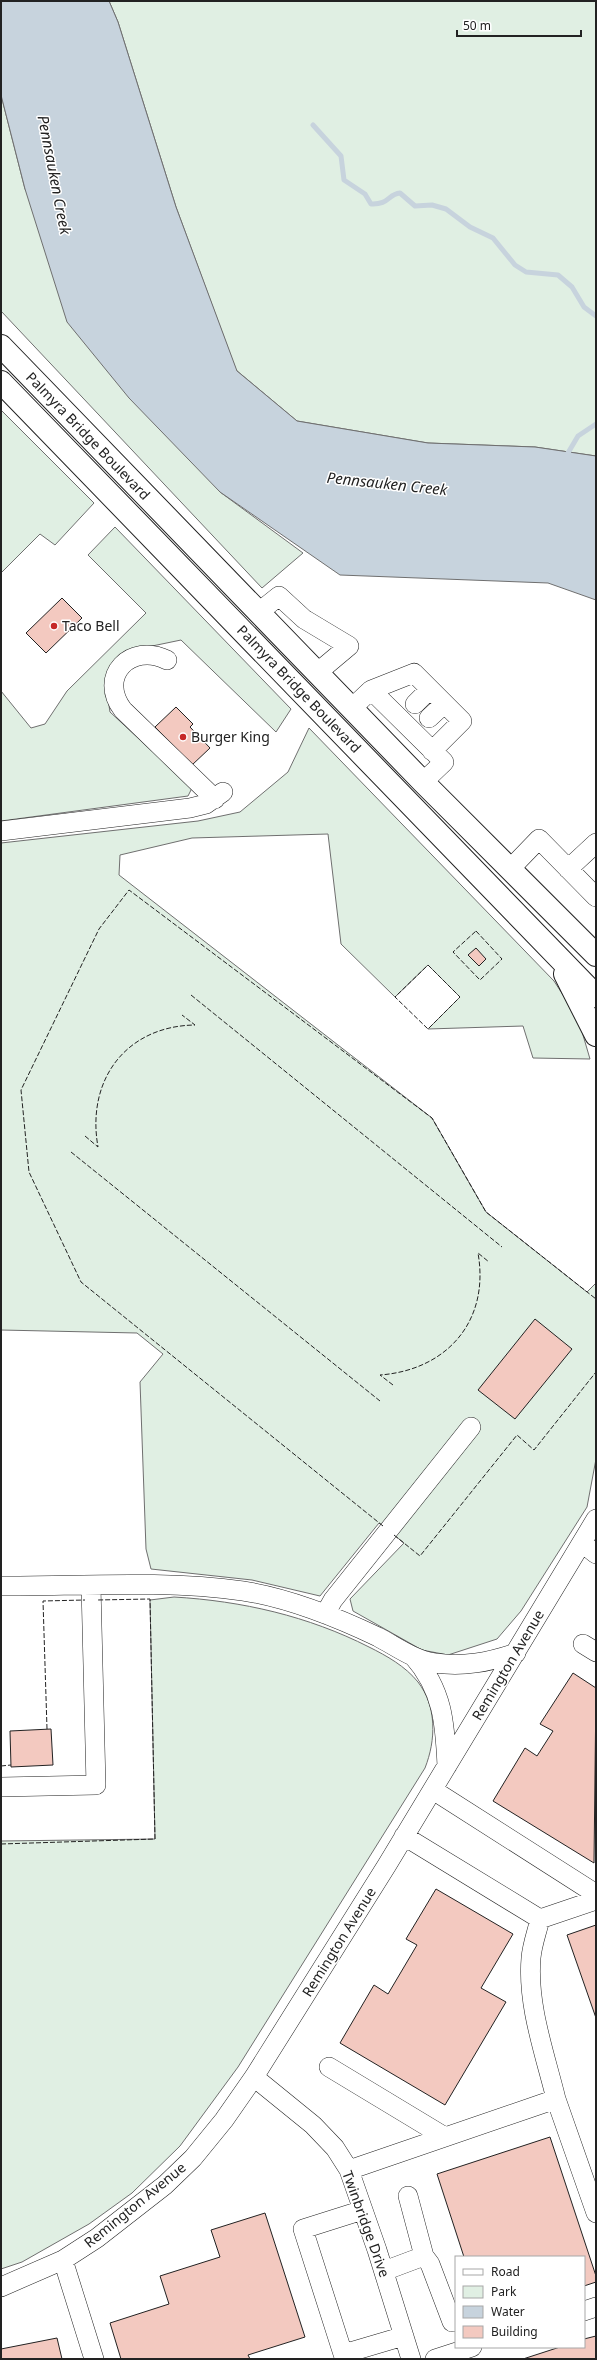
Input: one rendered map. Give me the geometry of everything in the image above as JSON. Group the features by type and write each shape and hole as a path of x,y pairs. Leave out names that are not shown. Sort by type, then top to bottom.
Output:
{"highway":[{"name":"Palmyra Bridge Boulevard","path":"1,346 423,782 595,951"},
{"name":"Palmyra Bridge Boulevard","path":"1,382 596,996"},
{"path":"553,951 596,1035"}],"street":[{"path":"259,612 279,596 304,619 348,646 318,672"},
{"path":"1,831 190,808 219,796 123,710 114,698 114,680 118,670 127,661 145,655 167,660"},
{"path":"352,708 371,690 414,673 462,721 432,751"},
{"path":"406,714 430,689"},
{"path":"371,690 406,714 420,728 432,751 444,762 423,782"},
{"path":"420,728 444,704"},
{"path":"510,869 539,839 596,897"},
{"path":"568,869 596,842"},
{"path":"325,1614 333,1600 471,1427"},
{"name":"Remington Avenue","path":"1,2287 63,2260 97,2238 165,2185 188,2163 224,2120 254,2077 516,1653 589,1548 596,1519"},
{"path":"1,1586 176,1585 245,1591 285,1601 325,1614 377,1637 413,1656 434,1663 452,1665 492,1661 516,1653"},
{"path":"1,1787 96,1785 90,1586"},
{"path":"413,1656 425,1670 443,1714 447,1766"},
{"path":"432,1790 596,1894"},
{"path":"404,1836 540,1919"},
{"path":"540,1919 596,1900"},
{"path":"540,1919 530,1957 530,1986 556,2099 596,2212"},
{"path":"329,2067 445,2137"},
{"name":"Twinbridge Drive","path":"254,2077 313,2125 335,2148 349,2170 384,2270 411,2359"},
{"path":"349,2170 556,2099"},
{"path":"408,2196 424,2256 430,2264 452,2322"},
{"path":"363,2210 303,2230 339,2356 404,2336"},
{"path":"384,2270 424,2256"},
{"path":"63,2260 94,2359"},
{"path":"585,2311 596,2307"},
{"path":"435,2359 469,2348"}],"green space":[{"path":"109,1 596,1 596,456 535,447 428,443 297,421 236,370 176,207 118,22"},
{"path":"1,95 25,189 220,492 303,553 262,588 1,311"},
{"path":"1,410 94,503 55,545 40,534 1,573"},
{"path":"115,527 291,709 276,732 181,640 133,650 107,693 110,712 192,788 188,796 1,821 1,691 31,728 45,724 67,691 146,613 88,555"},
{"path":"309,728 554,981 578,1018 590,1059 533,1058 523,1026 428,1029 460,997 428,965 395,997 341,944 328,834 192,838 120,855 119,875 432,1118 486,1212 587,1292 596,1283 596,1459 587,1507 521,1611 497,1639 448,1655 422,1650 353,1611 350,1599 404,1543 379,1523 320,1596 252,1580 151,1569 146,1549 140,1382 163,1354 137,1333 1,1330 1,843 198,821 240,812 288,772"},
{"path":"174,1597 249,1606 298,1619 346,1636 402,1666 418,1682 429,1702 433,1724 433,1735 429,1757 425,1768 238,2067 180,2146 132,2193 89,2224 22,2262 1,2269 1,1841 155,1839 150,1600"}],"water":[{"name":"Pennsauken Creek","path":"1,1 109,1 118,22 176,207 237,371 297,421 428,443 535,447 596,456 596,600 548,583 340,575 220,492 129,398 67,322 25,189 1,95"}],"building":[{"name":"Taco Bell","path":"62,598 82,618 46,653 26,633"},
{"name":"Burger King","path":"176,707 193,724 190,727 210,748 192,765 155,727"},
{"path":"476,948 486,959 479,966 468,955"},
{"path":"535,1319 572,1349 515,1419 478,1390"},
{"path":"573,1673 596,1688 594,1863 493,1801 525,1748 537,1756 553,1731 540,1724"},
{"path":"51,1729 53,1765 11,1767 10,1731"},
{"path":"436,1889 513,1934 481,1988 506,2002 445,2105 340,2043 374,1985 388,1994 417,1945 406,1939"},
{"path":"596,1925 596,2018 567,1935"},
{"path":"550,2137 596,2276 596,2282 585,2286 585,2256 464,2256 437,2174"},
{"path":"265,2213 305,2337 248,2355 250,2359 121,2359 110,2323 169,2304 160,2276 220,2257 211,2230"},
{"path":"596,2336 596,2359 523,2359 557,2348 585,2348 585,2339"},
{"path":"57,2338 62,2359 1,2359 1,2349"}],"waterway":[{"path":"313,125 341,156 344,180 365,194 371,204 381,203 393,195 400,193 415,206 432,205 446,209 470,227 493,238 515,265 526,272 558,275 572,287 584,307 596,316"},
{"path":"565,458 578,436 596,424"}],"fence":[{"path":"383,1526 81,1282 29,1172 21,1090 99,929 129,890 432,1118 486,1212 596,1299"},
{"path":"476,931 502,959 480,980 453,952 476,931"},
{"path":"428,965 460,997 428,1029 395,997 428,965"},
{"path":"191,995 502,1247"},
{"path":"85,1136 98,1147 96,1123 98,1100 105,1079 116,1061 131,1046 149,1035 171,1028 195,1025 182,1015"},
{"path":"71,1152 380,1401"},
{"path":"393,1385 380,1375 404,1371 425,1363 444,1352 459,1338 470,1320 477,1300 480,1278 478,1253 489,1262"},
{"path":"394,1535 420,1556 517,1435 534,1450 596,1372"},
{"path":"1,1844 155,1839 150,1599 97,1600"},
{"path":"47,1729 43,1601 85,1600"},
{"path":"1,1766 11,1765"}],"place":[{"name":"Taco Bell","path":"54,626"},
{"name":"Burger King","path":"183,737"}]}
